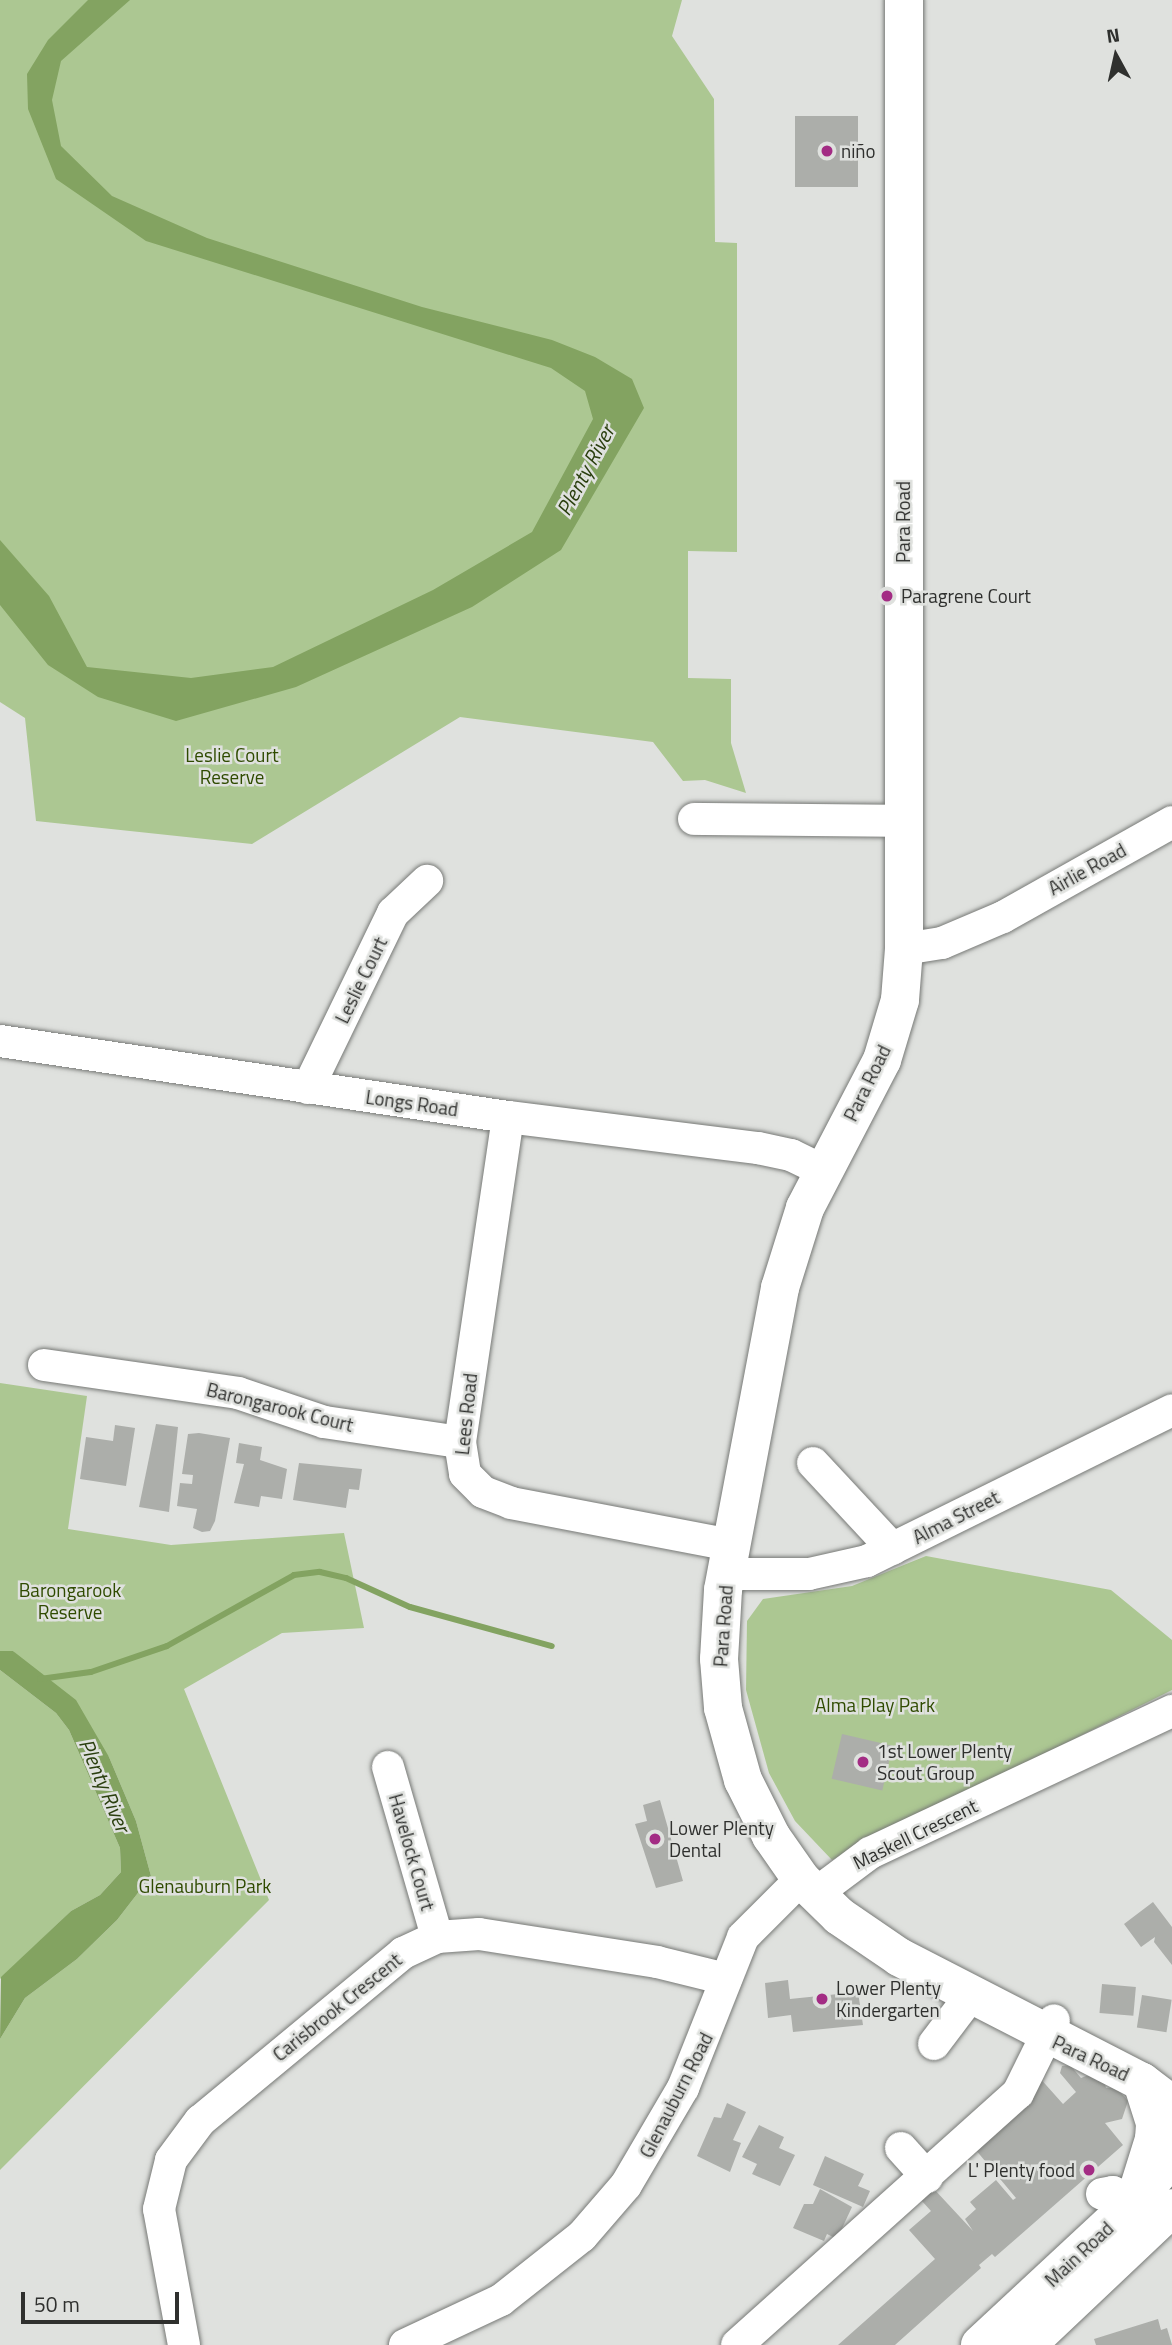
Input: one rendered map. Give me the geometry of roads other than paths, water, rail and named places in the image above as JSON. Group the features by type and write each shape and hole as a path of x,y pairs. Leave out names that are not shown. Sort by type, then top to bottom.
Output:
{"main road":[{"name":"Para Road","path":"904,0 903,960 882,1059 822,1170 780,1288 730,1559 719,1659 727,1732 756,1809 808,1887 876,1943 971,1995 1157,2077 1172,2105"},
{"path":"1118,2198 1154,2139 1157,2077"},
{"name":"Main Road","path":"980,2345 1019,2293 1118,2198 1172,2157"},
{"name":"Main Road","path":"1027,2345 1172,2208"}],"street":[{"path":"694,820 902,821"},
{"name":"Airlie Road","path":"903,960 1003,917 1172,822"},
{"name":"Leslie Court","path":"308,1088 394,913 427,881"},
{"name":"Longs Road","path":"0,1041 508,1117 758,1148 791,1155 822,1170"},
{"name":"Lees Road","path":"508,1117 460,1442 465,1474 496,1499 730,1559"},
{"name":"Barongarook Court","path":"52,1374 238,1393 324,1422 460,1442"},
{"name":"Alma Street","path":"730,1559 809,1574 867,1561 1172,1410"},
{"path":"813,1463 893,1549"},
{"name":"Maskell Crescent","path":"808,1887 870,1853 1172,1711"},
{"name":"Havelock Court","path":"388,1767 437,1937"},
{"name":"Glenauburn Road","path":"405,2345 501,2300 560,2256 609,2205 660,2133 709,2031 743,1937 808,1887"},
{"name":"Carisbrook Crescent","path":"184,2345 159,2209 164,2174 181,2143 200,2121 387,1964 437,1937 500,1936 657,1962 726,1979"},
{"path":"934,2044 971,1995"},
{"path":"737,2345 1018,2093 1050,2028"},
{"path":"901,2148 920,2183"}],"water":[{"name":"Plenty River","path":"88,0 130,0 61,61 52,100 61,146 112,196 207,238 422,307 552,340 595,357 632,379 644,408 561,550 472,607 296,687 176,721 98,697 48,665 0,605 0,540 49,596 87,667 191,678 273,667 433,590 532,532 593,419 585,391 551,368 146,241 56,179 28,109 27,74 48,40"},
{"name":"Plenty River","path":"0,1651 13,1651 76,1700 109,1757 136,1821 151,1876 117,1920 77,1959 25,1998 0,2039 1,1977 71,1911 100,1895 121,1872 120,1848 69,1730 56,1713 0,1670"}],"waterway":[{"path":"40,1679 91,1672 167,1646 294,1575 320,1572 346,1578 410,1607 552,1646"}],"place":[{"name":"niño","path":"827,151"},
{"name":"Paragrene Court","path":"887,596"},
{"name":"1st Lower Plenty Scout Group","path":"863,1762"},
{"name":"Lower Plenty Dental","path":"655,1839"},
{"name":"Lower Plenty Kindergarten","path":"822,1999"},
{"name":"L' Plenty food","path":"1089,2170"}],"park label":[{"name":"Leslie Court Reserve","path":"232,766"},
{"name":"Barongarook Reserve","path":"70,1601"},
{"name":"Alma Play Park","path":"875,1705"},
{"name":"Glenauburn Park","path":"205,1886"}]}
